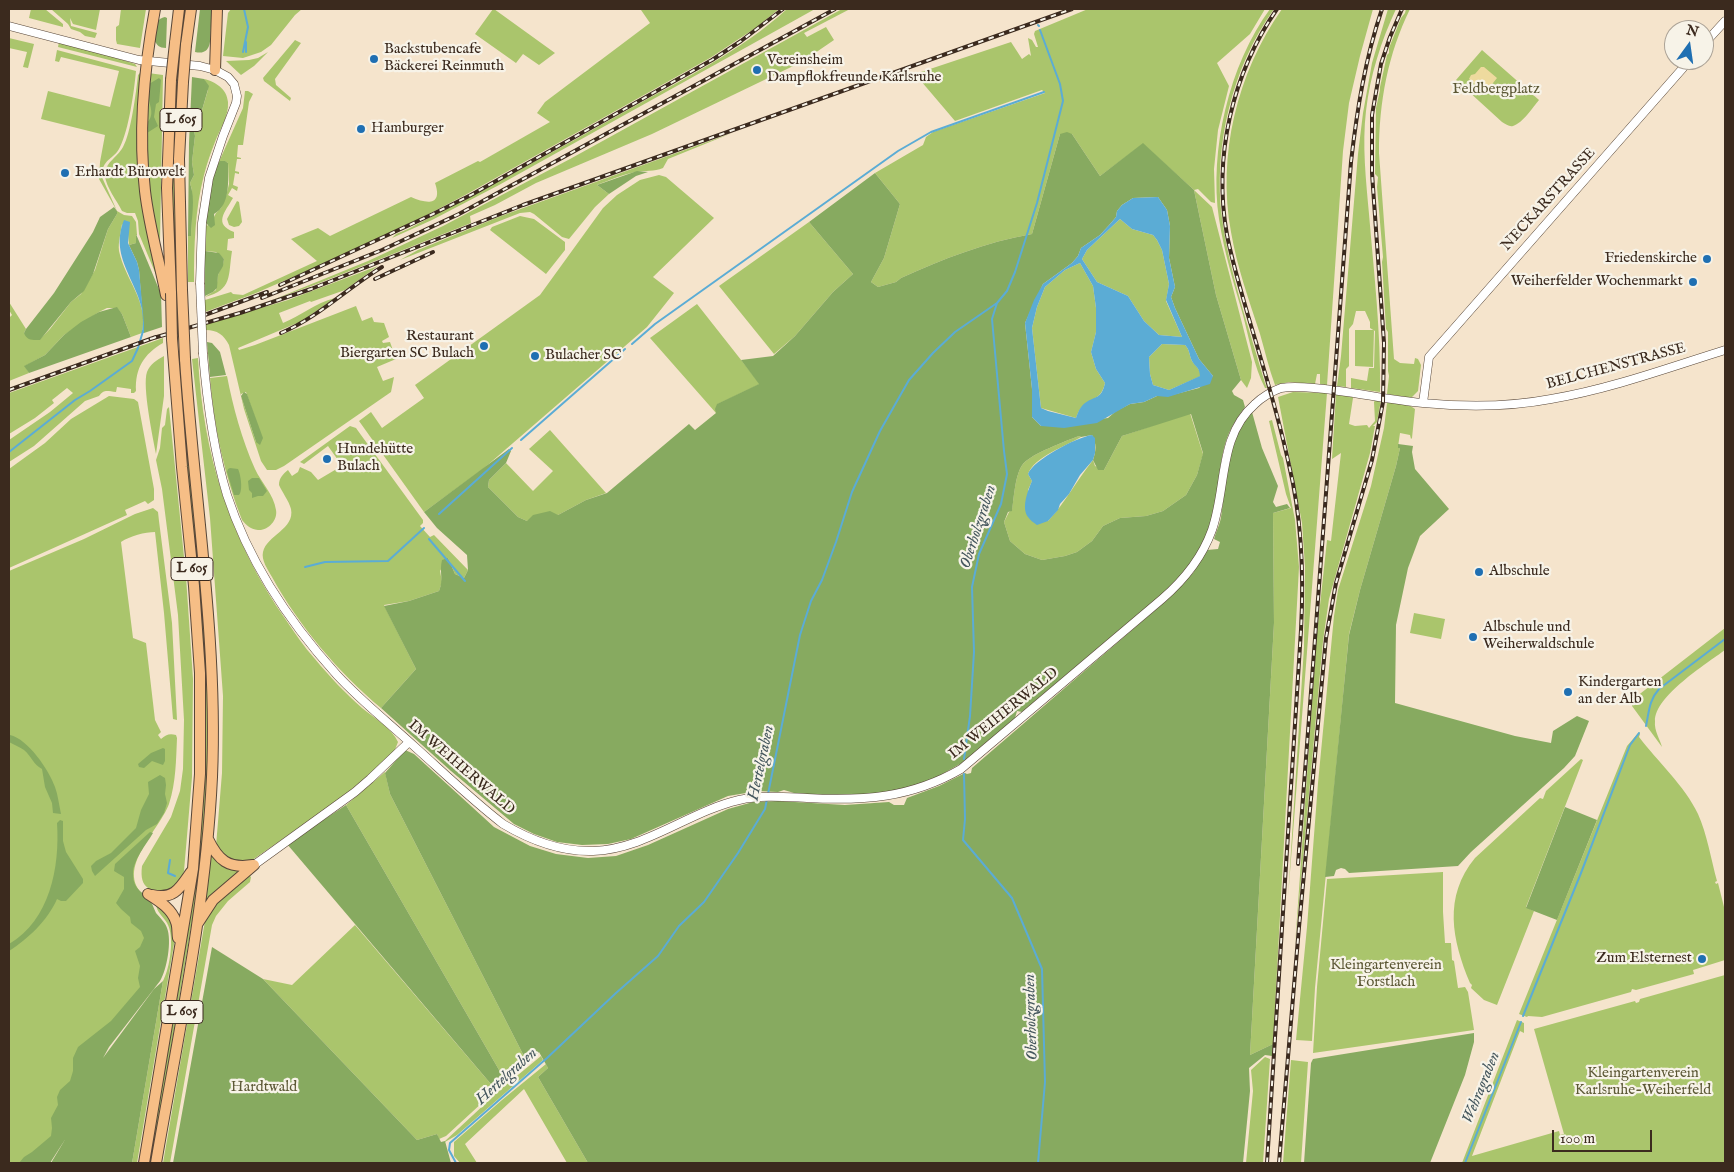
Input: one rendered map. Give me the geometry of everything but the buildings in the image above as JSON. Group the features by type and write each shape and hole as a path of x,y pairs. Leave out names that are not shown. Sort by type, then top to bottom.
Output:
{"highway":[{"path":"155,9 146,61 142,146 145,189 156,252 168,294"},
{"name":"L 605","path":"144,1163 193,869 200,774 200,673 168,294 167,188 171,80 180,9"},
{"name":"L 605","path":"156,1163 196,928 212,776 212,682 208,616 185,359 182,290 179,159 183,82 191,9"},
{"path":"215,70 217,9"},
{"path":"207,837 214,852 222,860 235,866 254,865"},
{"path":"196,928 213,900 254,865"},
{"path":"181,950 173,915 164,905 148,894 164,897 174,893 193,869"}],"street":[{"path":"1714,33 1725,21"},
{"path":"9,26 146,61 200,66 215,70"},
{"name":"IM WEIHERWALD","path":"215,70 228,77 234,84 237,96 209,178 204,203 200,246 202,354 213,435 228,495 248,546 276,597 298,628 338,676 357,695 503,824 533,839 564,848 593,851 613,849 659,834 702,813 747,798 772,797 842,800 888,796 919,789 939,781 966,766 1162,600 1184,578 1201,554 1212,529 1232,435 1242,417 1254,404 1281,388 1296,387 1348,391 1424,403"},
{"name":"NECKARSTRASSE","path":"1424,403 1428,358 1681,70"},
{"name":"BELCHENSTRASSE","path":"1424,403 1455,406 1495,405 1550,400 1628,381 1725,350"},
{"path":"254,865 370,779 409,742"}],"green space":[{"path":"31,9 45,9 63,24 63,27 29,18"},
{"path":"51,9 100,9 96,30 73,24 70,18 71,26 97,33 95,38 85,36 71,29"},
{"path":"121,9 146,9 140,48 117,44 116,27 119,25"},
{"path":"200,9 213,9 208,49 201,53 195,52"},
{"path":"231,9 302,9 271,45 261,52 243,58 223,56 228,13"},
{"path":"493,9 555,53 539,65 523,54 516,63 475,34"},
{"path":"636,9 779,9 757,27 710,58 467,194 425,216 309,270 205,312 205,300 231,292 243,295 317,261 291,239 318,228 330,236 411,197 428,202 432,201 437,196 435,183 478,161 480,162 550,122 537,113 545,102 650,23 641,10"},
{"path":"787,9 815,9 499,185 432,220 392,238 396,234 520,170 692,75 751,38"},
{"path":"842,9 850,9 804,33 807,37 826,27 834,40 815,53 814,56 652,134 536,183 470,216 471,223 270,301 368,261 443,226 570,159"},
{"path":"1088,9 1265,9 1250,34 1217,63 1229,86 1218,130 1214,169 1215,203 1211,202 1198,189 1194,190 1143,144 1100,176 1072,134 1060,134 1032,234 1015,237 965,252 917,271 896,282 878,287 871,282 884,258 900,204 875,173 923,145 926,137 933,132 1045,93 1042,90 955,121 915,74 1011,42 1022,59 1029,54 1031,56 1028,38 1038,47 1034,34 1035,31"},
{"path":"1270,9 1274,9 1259,32 1237,82 1223,136 1220,164 1220,191 1225,238 1240,301 1267,388 1265,388 1255,362 1224,244 1219,219 1217,165 1225,109 1233,82 1243,56"},
{"path":"1282,9 1373,9 1349,103 1343,151 1327,385 1320,384 1320,374 1317,374 1315,384 1289,382 1275,385 1237,258 1227,203 1229,144 1242,87 1266,34"},
{"path":"1388,9 1396,9 1373,72 1366,111 1364,137 1378,325 1380,392 1351,388 1351,378 1367,381 1369,368 1374,368 1375,331 1370,328 1370,322 1365,311 1356,311 1353,324 1349,329 1349,366 1346,369 1346,387 1337,386 1363,113 1372,63"},
{"path":"1406,9 1410,9 1396,43 1386,79 1379,134 1379,153 1394,359 1400,363 1414,364 1415,358 1418,359 1421,365 1418,391 1411,398 1387,394 1389,376 1388,332 1386,329 1383,257 1377,187 1378,177 1375,174 1376,108 1389,48"},
{"path":"161,18 167,18 166,48 158,46 154,40 157,23"},
{"path":"9,38 34,44 28,68 23,67 27,52 9,48"},
{"path":"295,40 301,43 275,79 276,85 291,98 290,101 264,81 263,78"},
{"path":"59,42 96,51 135,64 137,67 58,47"},
{"path":"57,50 136,71 131,110 123,139 115,155 107,161 101,175 117,211 99,179 105,135 41,119 48,91 110,107 119,71 61,57 59,62 55,61"},
{"name":"Feldbergplatz","path":"1482,50 1539,100 1524,118 1513,126 1502,122 1456,80"},
{"path":"268,52 254,66 241,75 226,61 249,60 258,58"},
{"path":"148,73 163,75 160,243 156,242 145,152"},
{"path":"142,74 139,125 162,289 139,234 135,213 122,211 105,176 105,171 111,161 126,141 133,113 138,75"},
{"path":"192,77 204,79 209,86 194,130 192,162 194,175 190,183 193,209 191,236 188,236 189,143"},
{"path":"159,78 161,80 159,102 156,104 154,117 158,126 147,133 146,124 151,117 149,84"},
{"path":"204,79 217,84 226,93 228,107 226,117 209,158 201,188 196,228 194,282 188,282 188,236 191,236 192,190 190,183 194,175 192,162 194,130 208,90"},
{"path":"175,85 178,86 174,189 177,292 175,292 172,192"},
{"path":"245,91 253,94 249,102 243,145 238,145 237,157 241,159 237,159 235,171 239,172 239,174 235,173 233,185 238,187 237,191 232,188 228,195 233,198 224,213 222,221 228,229 234,232 234,238 228,239 227,250 232,251 228,280 220,290 205,297 216,290 218,275 224,259 216,252 205,251 206,223 207,226 213,219 221,208 226,196 229,184 228,163 224,161 218,164 243,108"},
{"path":"1067,132 1072,134 1100,176 1143,143 1194,190 1216,295 1241,380 1232,391 1234,395 1243,400 1245,407 1232,426 1226,442 1221,462 1214,514 1208,533 1187,568 1174,584 1022,712 1017,711 1015,718 967,760 937,777 896,792 864,796 794,793 784,790 778,792 758,791 728,796 631,839 608,844 582,845 557,842 534,834 514,824 381,708 416,669 384,606 409,601 439,591 442,560 448,558 455,574 464,578 468,570 467,555 437,528 424,512 509,449 511,451 506,463 489,480 488,487 518,517 527,521 533,515 550,511 558,515 586,500 607,493 689,424 695,430 716,413 717,404 759,384 741,360 773,356 795,336 833,292 853,274 809,222 875,173 900,204 884,258 871,282 878,287 896,282 917,271 965,252 1015,237 1032,234 1060,134","holes":["1158,197 1167,210 1170,226 1169,258 1175,287 1171,297 1199,359 1213,376 1199,388 1168,396 1157,396 1144,402 1130,404 1116,411 1108,418 1041,426 1032,417 1032,389 1025,323 1043,284 1072,263 1078,256 1081,248 1100,235 1111,223 1122,205 1133,198","1191,414 1203,453 1197,475 1186,495 1163,511 1146,516 1120,518 1103,526 1092,541 1077,552 1065,556 1042,560 1025,554 1010,541 1004,522 1008,512 1012,511 1015,486 1020,468 1027,460 1073,438 1092,435 1095,441 1093,460 1098,470 1104,470 1122,436"]},
{"path":"732,133 668,159 663,168 626,174 597,185 609,194 595,207 569,239 562,237 534,214 530,212 520,213 400,260 418,250 501,216"},
{"path":"220,161 228,163 228,184 226,198 219,210 214,214 215,225 211,228 206,223 209,200 215,173"},
{"path":"637,171 648,172 636,176 609,194 597,185"},
{"name":"Bulacher SC","path":"659,175 666,177 714,218 653,277 674,293 647,327 483,469 424,512 359,421 371,412 382,428 424,398 415,385 540,295 603,208 617,195 640,180"},
{"path":"1194,190 1212,207 1252,362 1251,378 1247,388 1241,380 1216,295"},
{"path":"237,201 239,202 242,222 239,226 234,227 229,225 227,219"},
{"path":"114,207 117,214 108,229 93,274 84,291 71,302 40,340 29,339 24,333 26,329 54,293 93,232 100,217"},
{"path":"117,211 124,215 132,216 136,222 136,243 129,245 128,234 122,224 119,251 142,311 142,333 131,337 122,314 117,308 107,308 64,335 45,355 25,366 29,373 9,381 9,318 12,315 9,310 9,302 26,329 24,333 41,338 71,302 81,294 95,270 108,229"},
{"path":"520,216 534,219 565,242 565,250 546,274 490,230 492,227"},
{"path":"1120,219 1132,229 1153,235 1157,240 1162,250 1169,284 1166,301 1182,337 1159,335 1144,321 1128,296 1097,282 1082,259 1087,250"},
{"path":"809,222 853,274 833,292 795,336 774,354 719,286"},
{"path":"136,234 161,294 162,327 144,333 139,270 129,245 136,243"},
{"path":"205,251 219,253 224,259 223,266 218,275 217,288 205,296"},
{"path":"1080,263 1093,286 1096,308 1096,332 1091,352 1096,369 1105,383 1099,395 1083,406 1076,418 1041,408 1032,328 1037,307 1045,287 1065,270"},
{"path":"378,266 345,290 279,313 283,323 321,303 335,298 302,321 238,348 239,350 255,345 356,306 362,321 372,317 374,322 384,323 389,337 382,341 383,343 390,342 396,359 377,367 383,381 394,377 391,392 284,466 276,470 267,470 261,461 244,409 229,345 220,334 206,330 206,324 288,300","holes":["246,392 262,438 256,442 241,394"]},
{"path":"697,304 760,384 718,404 716,413 650,338"},
{"path":"117,307 122,314 131,337 29,373 24,366 45,355 64,335 81,322 99,312"},
{"path":"1355,330 1374,330 1373,367 1355,366"},
{"path":"163,338 163,343 156,347 142,362 137,375 136,391 134,393 131,393 131,389 117,387 116,392 104,391 99,396 85,401 34,446 9,462 9,440 50,412 73,393 67,388 52,400 54,403 35,418 9,434 9,393"},
{"path":"207,342 212,343 220,352 226,375 210,377"},
{"path":"1162,344 1185,345 1201,376 1169,390 1153,385 1149,357"},
{"path":"164,356 164,396 156,454 148,412 146,379 150,367"},
{"path":"198,358 206,429 213,462 235,528 249,559 266,590 307,650 344,691 387,728 398,742 394,752 367,777 333,804 248,863 228,861 216,846 222,773 223,696 210,518 192,359"},
{"path":"227,376 246,447 255,469 275,504 276,514 274,521 269,527 262,530 250,528 242,520 221,450 210,378"},
{"path":"244,392 247,394 263,438 260,445 256,442 241,396"},
{"path":"1293,392 1327,393 1288,898 1304,647 1305,567 1302,523 1278,397"},
{"path":"1336,394 1352,396 1353,398 1349,424 1355,426 1367,425 1369,428 1375,421 1374,402 1375,400 1381,400 1377,422 1373,426 1375,426 1370,453 1329,599 1323,641 1295,946 1317,633 1327,540 1331,541 1341,453 1332,459"},
{"path":"109,396 134,399 138,402 154,489 154,500 148,504 145,501 125,510 127,515 9,568 9,469 45,443 71,419"},
{"path":"1387,403 1402,403 1415,409 1412,438 1410,435 1400,433 1398,447 1400,448 1396,466 1349,634 1315,988 1312,1041 1296,1040 1334,616 1338,590 1371,486 1384,428"},
{"path":"169,407 186,577 193,679 192,777 184,871 182,879 170,892 152,890 142,880 142,866 171,817 180,791 183,769 184,720 178,615 162,489 156,460 160,448 162,428 165,425 167,409"},
{"path":"1252,412 1262,448 1278,486 1273,502 1276,507 1287,504 1290,508 1273,513 1274,623 1250,1055 1273,1044 1272,1056 1265,1055 1249,1068 1250,1091 1243,1163 588,1163 538,1077 548,1068 539,1052 528,1064 390,794 385,773 405,750 414,754 494,827 530,846 556,854 588,858 616,856 648,845 728,809 753,802 778,801 845,805 889,802 894,805 904,805 907,798 939,786 965,773 971,773 972,768 1168,599 1193,573 1207,550 1218,549 1220,542 1214,539 1223,504 1231,447 1236,434"},
{"path":"1190,413 1203,454 1197,475 1186,495 1163,511 1146,516 1120,518 1103,526 1092,541 1077,552 1065,556 1042,560 1025,554 1010,541 1004,522 1012,510 1015,486 1020,468 1027,460 1058,444 1079,436 1081,437 1043,457 1031,468 1028,474 1032,481 1028,490 1048,521 1093,460 1095,466 1104,470 1122,436"},
{"path":"1272,420 1283,458 1295,520 1299,567 1273,1044 1250,1055 1274,623 1273,513 1291,508 1269,421"},
{"path":"350,426 356,428 423,520 420,526 430,537 434,535 468,570 464,578 455,574 448,558 440,571 442,582 439,591 409,601 384,605 416,669 381,708 320,647 294,613 263,558 266,546 285,527 291,516 290,506 279,485 282,476 288,470 292,476 298,472 300,467 311,472 318,480 345,464 342,460 338,460 328,446 304,464 300,462"},
{"path":"550,430 606,493 586,500 558,515 527,521 518,517 488,487 489,480 506,463 533,491 553,471 529,449"},
{"path":"187,442 206,643 208,731 205,823 193,915 152,1163 149,1163 183,962 199,844 194,540 185,444"},
{"path":"1398,444 1413,446 1412,452 1415,469 1449,509 1420,536 1408,568 1396,625 1395,703 1515,736 1551,743 1553,731 1577,716 1589,721 1575,756 1458,866 1349,873 1341,868 1336,870 1334,876 1325,877 1349,635 1396,466 1400,448 1398,448"},
{"path":"230,468 238,469 239,472 241,487 239,495 234,495 227,472"},
{"path":"252,478 259,478 267,491 263,496 252,498 248,481"},
{"path":"153,508 158,512 172,623 177,720 173,719 155,532 138,535 121,542 133,638 146,643 155,720 161,732 158,735 161,739 169,734 176,735 177,738 176,763 169,804 140,852 135,865 134,877 138,888 148,899 166,954 106,1045 46,1163 9,1163 9,571 84,539 135,514"},
{"path":"1414,613 1445,619 1441,639 1410,633"},
{"path":"1725,628 1725,650 1683,681 1663,701 1657,711 1655,728 1662,747 1632,706 1632,700"},
{"path":"1639,732 1639,737 1686,794 1698,814 1717,881 1715,882 1716,884 1718,883 1725,911 1725,960 1693,970 1694,974 1636,990 1632,989 1631,992 1542,1017 1527,1017 1519,1014 1627,746"},
{"path":"10,735 24,742 43,764 55,787 61,814 53,813 42,769 24,750 9,742"},
{"path":"163,748 165,749 165,761 163,765 152,761 144,768 139,767 138,764 151,753"},
{"name":"Kleingartenverein Forstlach","path":"1581,759 1583,760 1526,907 1534,911 1497,1005 1484,1000 1471,988 1472,985 1464,967 1455,935 1455,903 1458,888 1475,858 1540,798 1543,799 1546,791"},
{"path":"385,772 390,794 528,1064 506,1082 346,805"},
{"path":"160,775 165,778 167,803 164,813 157,824 146,830 95,876 91,866 111,853 136,828 141,810 149,794 148,782"},
{"path":"346,805 506,1082 496,1090 287,844"},
{"path":"1565,807 1597,820 1557,920 1526,908"},
{"path":"60,820 63,821 63,841 66,852 83,879 83,883 66,901 57,899 37,928 9,951 9,944 23,934 34,921 50,891 57,857 57,823"},
{"path":"150,832 153,833 135,863 133,874 137,888 149,899 167,928 169,947 167,963 160,981 109,1047 103,1058 154,989 163,981 132,1163 51,1163 66,1138 50,1163 19,1163 51,1136 51,1118 58,1105 57,1097 60,1090 70,1081 73,1071 73,1058 78,1047 111,1021 140,987 138,978 140,966 135,951 140,947 144,938 141,931 131,923 130,917 116,903 124,889 124,877 114,871 115,864"},
{"path":"211,855 242,870 205,903"},
{"name":"Kleingartenverein Forstlach","path":"1443,872 1445,943 1451,943 1452,960 1454,961 1458,988 1465,987 1468,992 1474,1030 1313,1053 1327,879"},
{"path":"249,875 251,877 250,882 228,901 216,916 212,925 170,1163 163,1163 205,921 217,901"},
{"path":"156,903 171,917 175,938 137,1163 132,1163 163,981 171,952 169,929 158,911"},
{"path":"355,925 496,1090 446,1136 439,1139 437,1134 417,1140 263,979 292,985"},
{"name":"Hardtwald","path":"212,947 263,979 417,1140 437,1134 441,1142 445,1141 451,1163 173,1163"},
{"name":"Kleingartenverein Karlsruhe-Weiherfeld","path":"1725,975 1725,1163 1462,1163 1517,1020 1524,1023 1524,1033 1520,1031 1472,1156 1559,1131 1560,1135 1564,1134 1534,1029 1635,1001 1636,1003 1640,999"},
{"path":"1474,1033 1474,1042 1465,1075 1430,1163 1304,1163 1311,1063 1313,1059"},
{"path":"541,1056 543,1060 457,1135 445,1142 501,1089"},
{"path":"1265,1057 1270,1059 1263,1163 1246,1163 1253,1091 1251,1070"},
{"path":"1291,1060 1308,1062 1301,1163 1283,1163"},
{"path":"546,1064 548,1068 538,1077 588,1163 567,1163 524,1089 465,1144 477,1163 460,1163 454,1156 454,1142"}],"sand":[{"path":"1481,67 1484,67 1497,78 1485,93 1469,79"}],"water":[{"path":"1158,197 1167,210 1170,226 1169,258 1175,287 1171,297 1199,359 1213,376 1210,384 1168,397 1157,396 1144,402 1130,404 1097,423 1064,428 1041,426 1032,417 1032,389 1025,323 1034,300 1043,284 1072,263 1078,256 1081,248 1100,235 1116,217 1117,211 1122,205 1133,198","holes":["1120,219 1132,229 1153,235 1157,240 1162,250 1169,284 1166,300 1182,337 1159,335 1144,321 1128,296 1097,282 1082,259 1087,250","1080,263 1093,286 1096,308 1096,332 1091,352 1096,369 1105,383 1100,395 1083,405 1076,418 1041,408 1032,328 1037,307 1045,287 1065,270","1162,344 1185,345 1200,376 1169,390 1153,385 1149,357"]},
{"path":"124,220 130,222 128,243 139,270 144,324 144,333 142,333 143,318 140,303 120,250 120,236"},
{"path":"1092,435 1095,438 1093,460 1080,475 1058,510 1048,521 1037,525 1028,517 1025,509 1032,481 1028,474 1046,456 1076,440"}],"waterway":[{"path":"243,52 248,27 244,9"},
{"name":"Hertelgraben","path":"768,794 800,635 811,601 822,580 836,542 852,492 880,431 909,380 955,332 997,303 1007,291 1015,272 1037,203 1063,101 1060,84 1040,30"},
{"path":"246,42 246,52"},
{"path":"632,344 655,324 898,151 931,132 1044,92"},
{"name":"Oberholzgraben","path":"964,759 970,716 974,652 972,587 979,554 1001,504 1007,474 992,319 997,303"},
{"path":"9,452 75,400 132,361 143,331"},
{"path":"521,440 625,349"},
{"path":"439,514 512,448"},
{"path":"305,567 325,562 388,561 424,528"},
{"path":"429,539 465,581"},
{"name":"Wehragraben","path":"1646,726 1651,702 1659,689 1725,639"},
{"path":"1523,1016 1630,745 1639,733"},
{"name":"Oberholzgraben","path":"964,774 965,819 963,840 1012,898 1042,969 1045,1082 1038,1163"},
{"name":"Hertelgraben","path":"456,1163 449,1150 450,1143 547,1058 658,956 679,926 704,902 738,853 765,809 767,799"},
{"path":"170,860 168,873 175,876"},
{"name":"Wehragraben","path":"1465,1163 1521,1022"}],"railway":[{"path":"280,285 471,195 712,60 783,9"},
{"path":"262,298 382,250 459,214 835,9"},
{"path":"150,339 240,313 311,289 523,205 1072,9"},
{"path":"1267,1163 1301,630 1302,567 1297,506 1285,446 1229,245 1223,206 1223,176 1225,146 1230,117 1238,89 1248,61 1261,34 1277,9"},
{"path":"1298,864 1351,162 1362,85 1382,9"},
{"path":"1279,1163 1326,638 1336,583 1372,460 1383,402 1384,343 1372,173 1372,115 1381,64 1402,9"},
{"path":"375,279 433,252"},
{"path":"281,333 308,319 382,267"},
{"path":"202,316 267,292"},
{"path":"9,390 156,337"}],"place":[{"name":"Backstubencafe Bäckerei Reinmuth","path":"374,59"},
{"name":"Vereinsheim Dampflokfreunde Karlsruhe","path":"757,70"},
{"name":"Hamburger","path":"361,129"},
{"name":"Erhardt Bürowelt","path":"65,173"},
{"name":"Friedenskirche","path":"1707,259"},
{"name":"Weiherfelder Wochenmarkt","path":"1693,282"},
{"name":"Restaurant Biergarten SC Bulach","path":"484,346"},
{"name":"Bulacher SC","path":"535,356"},
{"name":"Hundehütte Bulach","path":"327,459"},
{"name":"Albschule","path":"1479,572"},
{"name":"Albschule und Weiherwaldschule","path":"1473,637"},
{"name":"Kindergarten an der Alb","path":"1568,692"},
{"name":"Zum Elsternest","path":"1702,959"}]}
